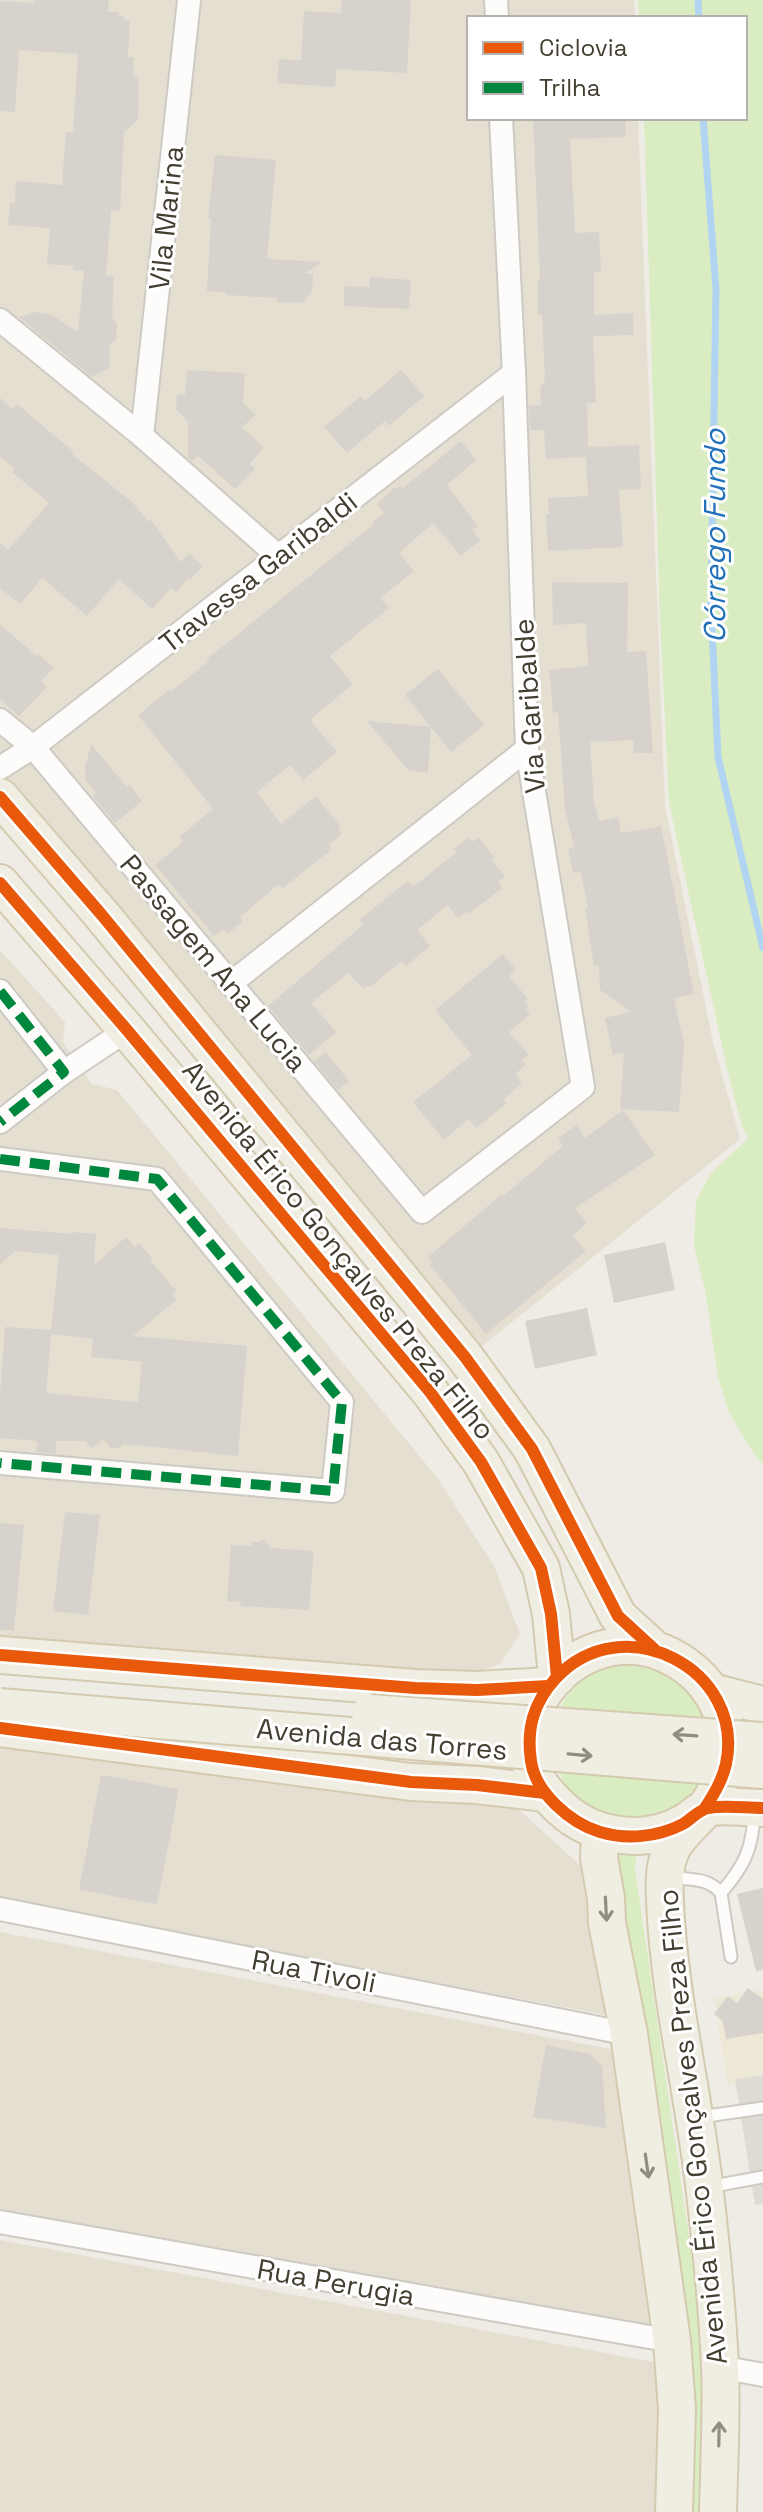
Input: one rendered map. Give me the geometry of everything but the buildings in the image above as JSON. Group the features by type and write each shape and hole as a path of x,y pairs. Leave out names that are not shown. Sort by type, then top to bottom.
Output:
{"main road":[{"name":"Avenida Érico Gonçalves Preza Filho","path":"0,797 101,914 465,1357 532,1449 618,1616 654,1649"},
{"name":"Avenida Érico Gonçalves Preza Filho","path":"0,883 430,1392 481,1462 541,1568 551,1614 552,1682"},
{"path":"555,1803 532,1768 528,1739 533,1711 552,1682 574,1661 607,1648 631,1646 654,1649 680,1661 703,1683 763,1705"},
{"path":"0,1655 415,1688 477,1690 552,1682"},
{"name":"Avenida Érico Gonçalves Preza Filho","path":"703,1683 722,1715 727,1739 726,1763 718,1787 705,1808 675,1843 665,1877 671,1974 704,2187 720,2367 718,2512"},
{"name":"Avenida das Torres","path":"0,1686 763,1741"},
{"name":"Avenida das Torres","path":"0,1707 763,1770"},
{"path":"0,1728 411,1782 477,1785 555,1803 600,1832 633,1837 659,1833 684,1824 705,1808 759,1808"},
{"name":"Avenida Érico Gonçalves Preza Filho","path":"600,1832 599,1858 607,1923 629,2034 672,2341 677,2409 674,2512"}],"street":[{"name":"Vila Marina","path":"142,436 189,0"},
{"name":"Via Garibalde","path":"422,1212 583,1087 527,749 514,373 501,120"},
{"path":"0,320 142,436 278,556"},
{"name":"Travessa Garibaldi","path":"0,768 33,747 514,373"},
{"name":"Passagem Ana Lucia","path":"0,720 33,747 422,1212"},
{"path":"230,984 527,749"},
{"path":"0,991 64,1072"},
{"path":"0,1122 64,1072 127,1030"},
{"path":"0,1159 157,1179 342,1402 333,1491 0,1463"},
{"name":"Rua Tivoli","path":"0,1909 629,2034"},
{"name":"Rua Perugia","path":"0,2222 672,2341"},
{"path":"720,2367 763,2375"}],"lane":[{"path":"721,1893 740,1871 748,1853 759,1808"},
{"path":"665,1877 704,1880 721,1893 731,1957"},
{"path":"695,2118 763,2108"},
{"path":"704,2187 763,2177"}],"shaded area":[{"path":"0,0 634,0 635,16 467,16 467,120 638,120 665,806 713,1042 740,1139 475,1352 200,1003 52,830 0,780"},
{"path":"0,950 65,1022 63,1042 92,1084 117,1090 436,1476 494,1566 520,1634 500,1664 452,1680 0,1637"},
{"path":"0,1744 506,1798 583,1868 606,2015 0,1899"},
{"path":"0,1932 615,2050 659,2328 0,2209"},
{"path":"763,1990 763,2080 728,2086 714,1998"},
{"path":"763,2075 763,2204 755,2205 735,2079"},
{"path":"0,2240 664,2364 665,2512 0,2512"}],"green space":[{"path":"638,0 763,0 763,1464 729,1413 718,1377 705,1290 694,1246 696,1201 711,1173 748,1139 728,1073 669,803 644,120 747,120 747,16 639,16"},
{"path":"624,1661 648,1661 706,1702 704,1787 663,1819 615,1822 581,1804 566,1787 556,1766 555,1720 565,1699 594,1672"},
{"path":"617,1846 641,1850 636,1857 635,1869 707,2359 705,2512 684,2512 614,1867"}],"waterway":[{"name":"Córrego Fundo","path":"698,0 699,16"},
{"name":"Córrego Fundo","path":"703,120 716,289 711,606 718,757 763,948"}],"marked path":[{"path":"0,991 64,1072 0,1122"},
{"path":"0,1159 157,1179 342,1402 333,1491 0,1463"}],"cycle path":[{"path":"0,797 101,914 465,1357 532,1449 618,1616 654,1649"},
{"path":"0,883 430,1392 481,1462 541,1568 551,1614 557,1677"},
{"path":"705,1808 726,1764 727,1730 717,1700 699,1676 674,1658 645,1649 614,1648 583,1657 548,1687 537,1706 531,1727 534,1773 556,1805 589,1828 621,1836 642,1836 683,1824 708,1808 763,1808"},
{"path":"0,1655 415,1688 477,1690 548,1686"},
{"path":"0,1728 411,1782 477,1785 545,1793"}]}
